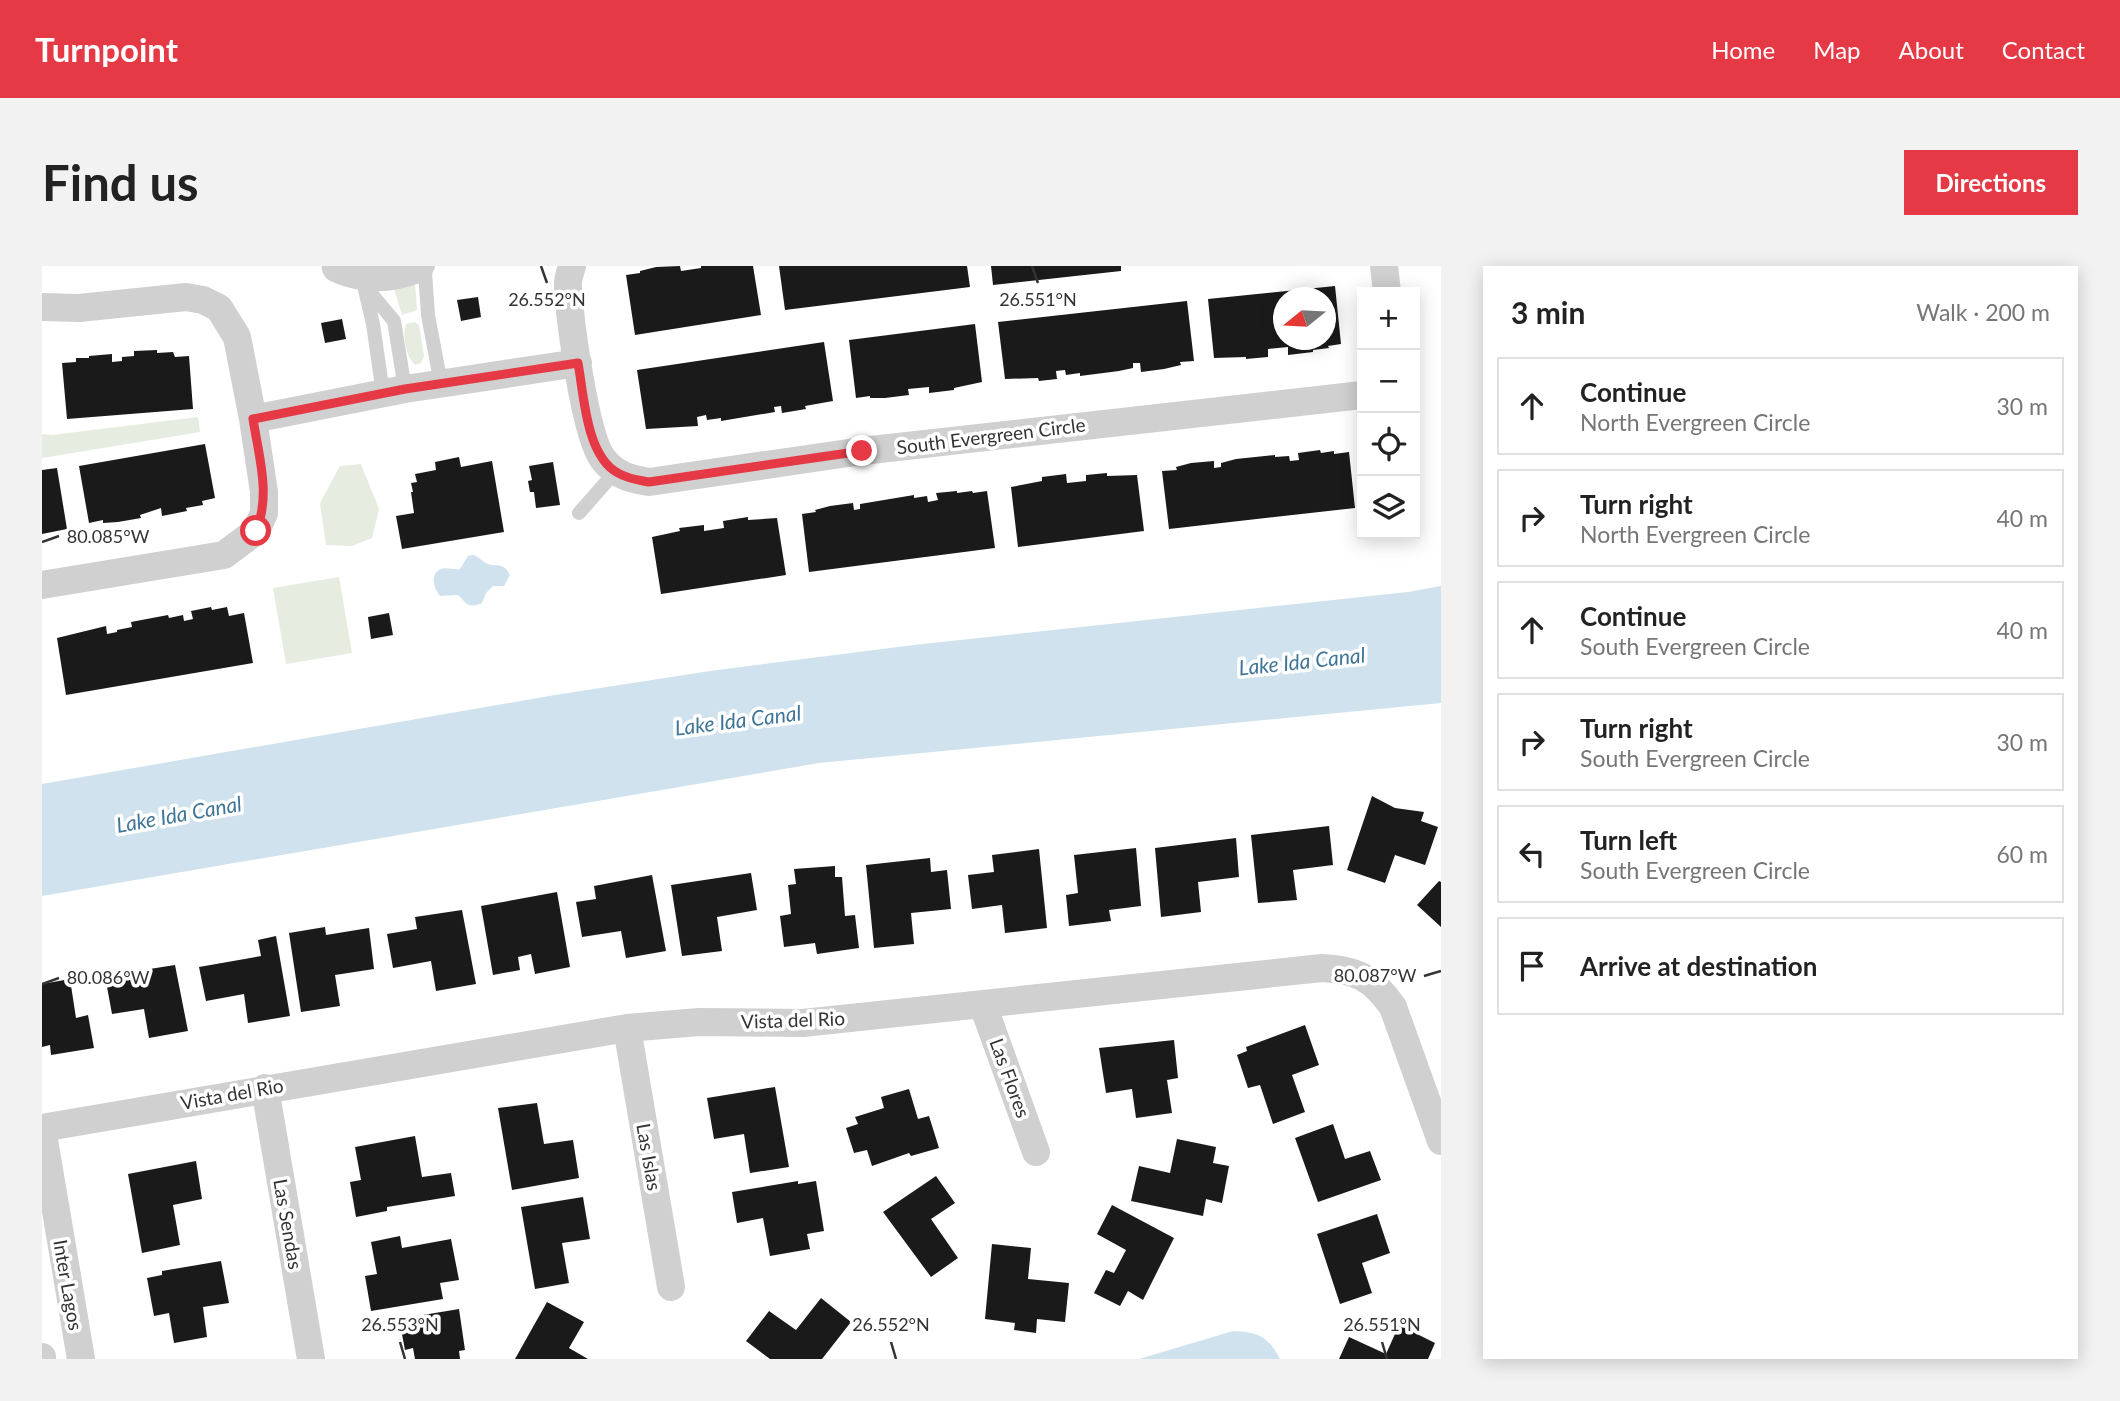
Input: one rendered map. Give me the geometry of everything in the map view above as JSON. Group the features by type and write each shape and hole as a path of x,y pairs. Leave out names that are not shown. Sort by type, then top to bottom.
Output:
{"street":[{"path":"348,273 397,273 416,266"},
{"path":"572,266 568,284 578,363 593,444 615,472"},
{"path":"1384,266 1386,287"},
{"path":"42,307 79,308 186,297 219,308 237,337 264,492 264,513 256,531 224,555 42,586"},
{"path":"253,419 394,391 578,363"},
{"name":"South Evergreen Circle","path":"615,472 631,479 649,482 862,451 1357,396"},
{"name":"Vista del Rio","path":"42,1128 627,1028 699,1022 803,1023 1322,968 1343,969 1364,976 1382,990 1393,1007 1441,1141"},
{"name":"Las Flores","path":"984,1005 1036,1152"},
{"name":"Las Islas","path":"627,1028 671,1286"},
{"name":"Las Sendas","path":"265,1088 312,1359"},
{"name":"Inter Lagos","path":"42,1128 81,1359"}],"lane":[{"path":"428,266 425,272 428,315 442,384"},
{"path":"348,273 373,324 394,391"},
{"path":"348,273 394,321 394,391"},
{"path":"579,513 615,472"}],"shaded area":[{"path":"415,283 417,310 402,315 394,289"},
{"path":"415,322 419,325 424,356 421,363 415,365 407,351 404,334 406,324"},
{"path":"198,417 200,432 42,458 42,434"},
{"path":"361,464 379,509 372,538 352,546 326,545 320,503 340,466"},
{"path":"339,577 352,653 286,664 273,588"}],"water":[{"path":"473,555 488,564 502,566 507,570 510,575 504,586 493,586 482,603 474,606 458,595 440,596 434,582 437,571 443,568 460,569 468,556"},
{"name":"Lake Ida Canal","path":"1441,586 1441,703 819,763 42,896 42,784 555,695 710,671 914,645 1408,592"},
{"path":"1233,1331 1256,1334 1271,1345 1280,1359 1139,1359"}],"building":[{"path":"680,266 681,271 701,266 753,266 761,315 635,335 626,275 656,267"},
{"path":"779,266 967,266 970,287 785,310"},
{"path":"991,266 1121,266 1121,271 993,285"},
{"path":"1273,292 1273,348 1268,349 1268,357 1214,358 1208,299"},
{"path":"1336,296 1341,344 1336,345"},
{"path":"478,297 481,317 461,321 457,300"},
{"path":"1187,301 1194,361 1141,372 1140,363 1133,363 1133,368 1080,376 1080,373 1066,375 1065,370 1056,371 1057,379 1005,379 998,322"},
{"path":"342,319 346,339 325,343 321,323"},
{"path":"975,324 982,382 954,390 929,393 929,387 908,389 909,395 856,398 849,340"},
{"path":"824,342 833,401 782,413 781,406 774,407 775,412 721,421 721,418 707,420 706,415 697,417 698,426 646,429 637,370"},
{"path":"157,350 157,353 173,352 175,357 189,356 193,409 67,419 62,363 76,362 76,358 112,354 112,362 122,361 122,357 134,356 134,351"},
{"path":"1288,350 1313,350 1313,352 1288,355"},
{"path":"205,444 215,498 202,501 203,505 186,508 187,511 162,516 161,508 140,515 141,518 89,523 79,466"},
{"path":"1320,450 1321,453 1334,451 1334,454 1349,452 1355,508 1169,529 1162,471 1177,470 1176,467 1191,463 1214,461 1214,468 1236,459 1275,455 1289,456 1290,461 1299,460 1298,453"},
{"path":"459,457 461,467 492,461 504,532 402,549 396,516 414,513 411,483 417,482 415,474 436,470 435,462"},
{"path":"553,462 560,505 536,508 534,492 530,492 528,481 532,480 529,466"},
{"path":"57,468 67,529 42,534 42,470"},
{"path":"1107,473 1107,476 1137,475 1144,531 1018,547 1011,487 1042,481 1042,477 1066,474 1067,483 1086,481 1086,475"},
{"path":"987,491 995,548 809,572 802,514 853,503 854,510 860,509 860,504 914,495 914,498 927,496 928,502 938,500 936,493"},
{"path":"748,517 748,520 777,518 786,575 661,594 652,537 680,531 679,528 704,525 704,531 724,528 723,521"},
{"path":"211,607 212,610 227,607 229,616 244,613 253,663 66,695 57,638 106,626 107,634 117,632 132,627 131,622 168,615 169,618 183,615 184,621 193,619 191,611"},
{"path":"389,613 393,635 371,639 368,617"},
{"path":"1372,796 1395,808 1424,812 1421,821 1438,827 1425,865 1395,855 1385,883 1347,870"},
{"path":"1329,826 1333,865 1293,870 1297,900 1258,903 1251,835"},
{"path":"1236,838 1239,877 1198,882 1201,912 1161,917 1155,848"},
{"path":"1136,848 1141,906 1109,910 1111,921 1069,926 1066,895 1078,893 1074,855"},
{"path":"1039,849 1047,928 1005,933 1002,905 972,909 968,875 994,872 992,855"},
{"path":"930,858 931,872 947,870 951,909 911,913 914,944 874,948 866,865"},
{"path":"835,866 835,877 842,877 845,916 855,915 859,948 817,954 815,943 784,947 780,916 791,914 788,885 796,884 794,869"},
{"path":"751,873 757,910 717,917 722,951 682,956 671,885"},
{"path":"652,875 666,951 626,958 621,931 582,937 576,902 596,899 594,886"},
{"path":"1439,881 1441,882 1441,927 1417,905"},
{"path":"557,892 570,967 535,974 531,954 518,957 520,970 493,975 481,906"},
{"path":"462,910 476,984 436,991 431,961 393,968 387,934 417,929 415,917"},
{"path":"325,927 326,935 369,928 374,969 335,975 340,1006 301,1012 289,933"},
{"path":"276,936 290,1016 248,1023 244,994 206,1001 199,967 261,956 258,940"},
{"path":"175,965 188,1031 149,1038 144,1009 112,1014 105,976"},
{"path":"70,979 76,1018 88,1015 94,1048 51,1055 50,1045 42,1047 42,984"},
{"path":"1305,1025 1319,1065 1292,1075 1305,1112 1273,1124 1260,1085 1248,1088 1237,1055 1247,1051 1246,1047"},
{"path":"1174,1040 1178,1078 1167,1080 1172,1113 1136,1118 1132,1089 1106,1093 1099,1048"},
{"path":"775,1087 789,1167 750,1173 744,1134 714,1139 707,1098"},
{"path":"909,1089 918,1119 929,1116 939,1148 911,1156 909,1153 872,1166 867,1150 854,1153 846,1128 858,1124 855,1117 884,1108 881,1097"},
{"path":"537,1103 544,1144 573,1140 579,1178 512,1190 498,1108"},
{"path":"1333,1124 1345,1159 1370,1151 1381,1180 1318,1202 1295,1138"},
{"path":"415,1136 422,1177 451,1173 455,1196 387,1207 387,1211 356,1217 350,1182 361,1180 355,1147"},
{"path":"1177,1139 1216,1147 1213,1163 1229,1166 1222,1203 1206,1199 1203,1216 1131,1201 1139,1166 1170,1173"},
{"path":"196,1161 202,1199 173,1205 180,1245 142,1253 128,1174"},
{"path":"936,1176 955,1203 931,1219 958,1258 931,1277 883,1212"},
{"path":"798,1181 798,1184 816,1181 824,1231 807,1234 810,1249 770,1256 763,1218 737,1223 732,1192"},
{"path":"583,1197 590,1239 562,1243 569,1283 535,1289 521,1207"},
{"path":"1112,1205 1174,1238 1143,1300 1128,1291 1120,1306 1094,1293 1106,1270 1114,1273 1126,1250 1097,1234"},
{"path":"1377,1214 1390,1253 1362,1263 1372,1293 1340,1304 1317,1234"},
{"path":"400,1236 402,1248 451,1239 459,1280 440,1283 443,1299 371,1311 365,1276 377,1274 371,1242"},
{"path":"992,1244 1031,1248 1028,1279 1069,1283 1065,1322 1037,1319 1036,1333 1014,1330 1015,1323 985,1319"},
{"path":"221,1261 229,1303 203,1307 207,1337 174,1343 169,1313 154,1316 147,1278 162,1275 162,1271"},
{"path":"821,1298 851,1322 822,1359 770,1359 746,1341 769,1311 796,1330"},
{"path":"547,1302 584,1322 569,1348 588,1359 515,1359"},
{"path":"459,1309 465,1350 459,1351 460,1359 415,1359 413,1348 405,1350 399,1319"},
{"path":"1399,1325 1435,1343 1428,1359 1339,1359 1349,1337 1386,1354"}],"route":[{"path":"256,531 264,513 264,492 253,419 405,389 578,363 593,444 615,472 631,479 649,482 862,451"}]}
